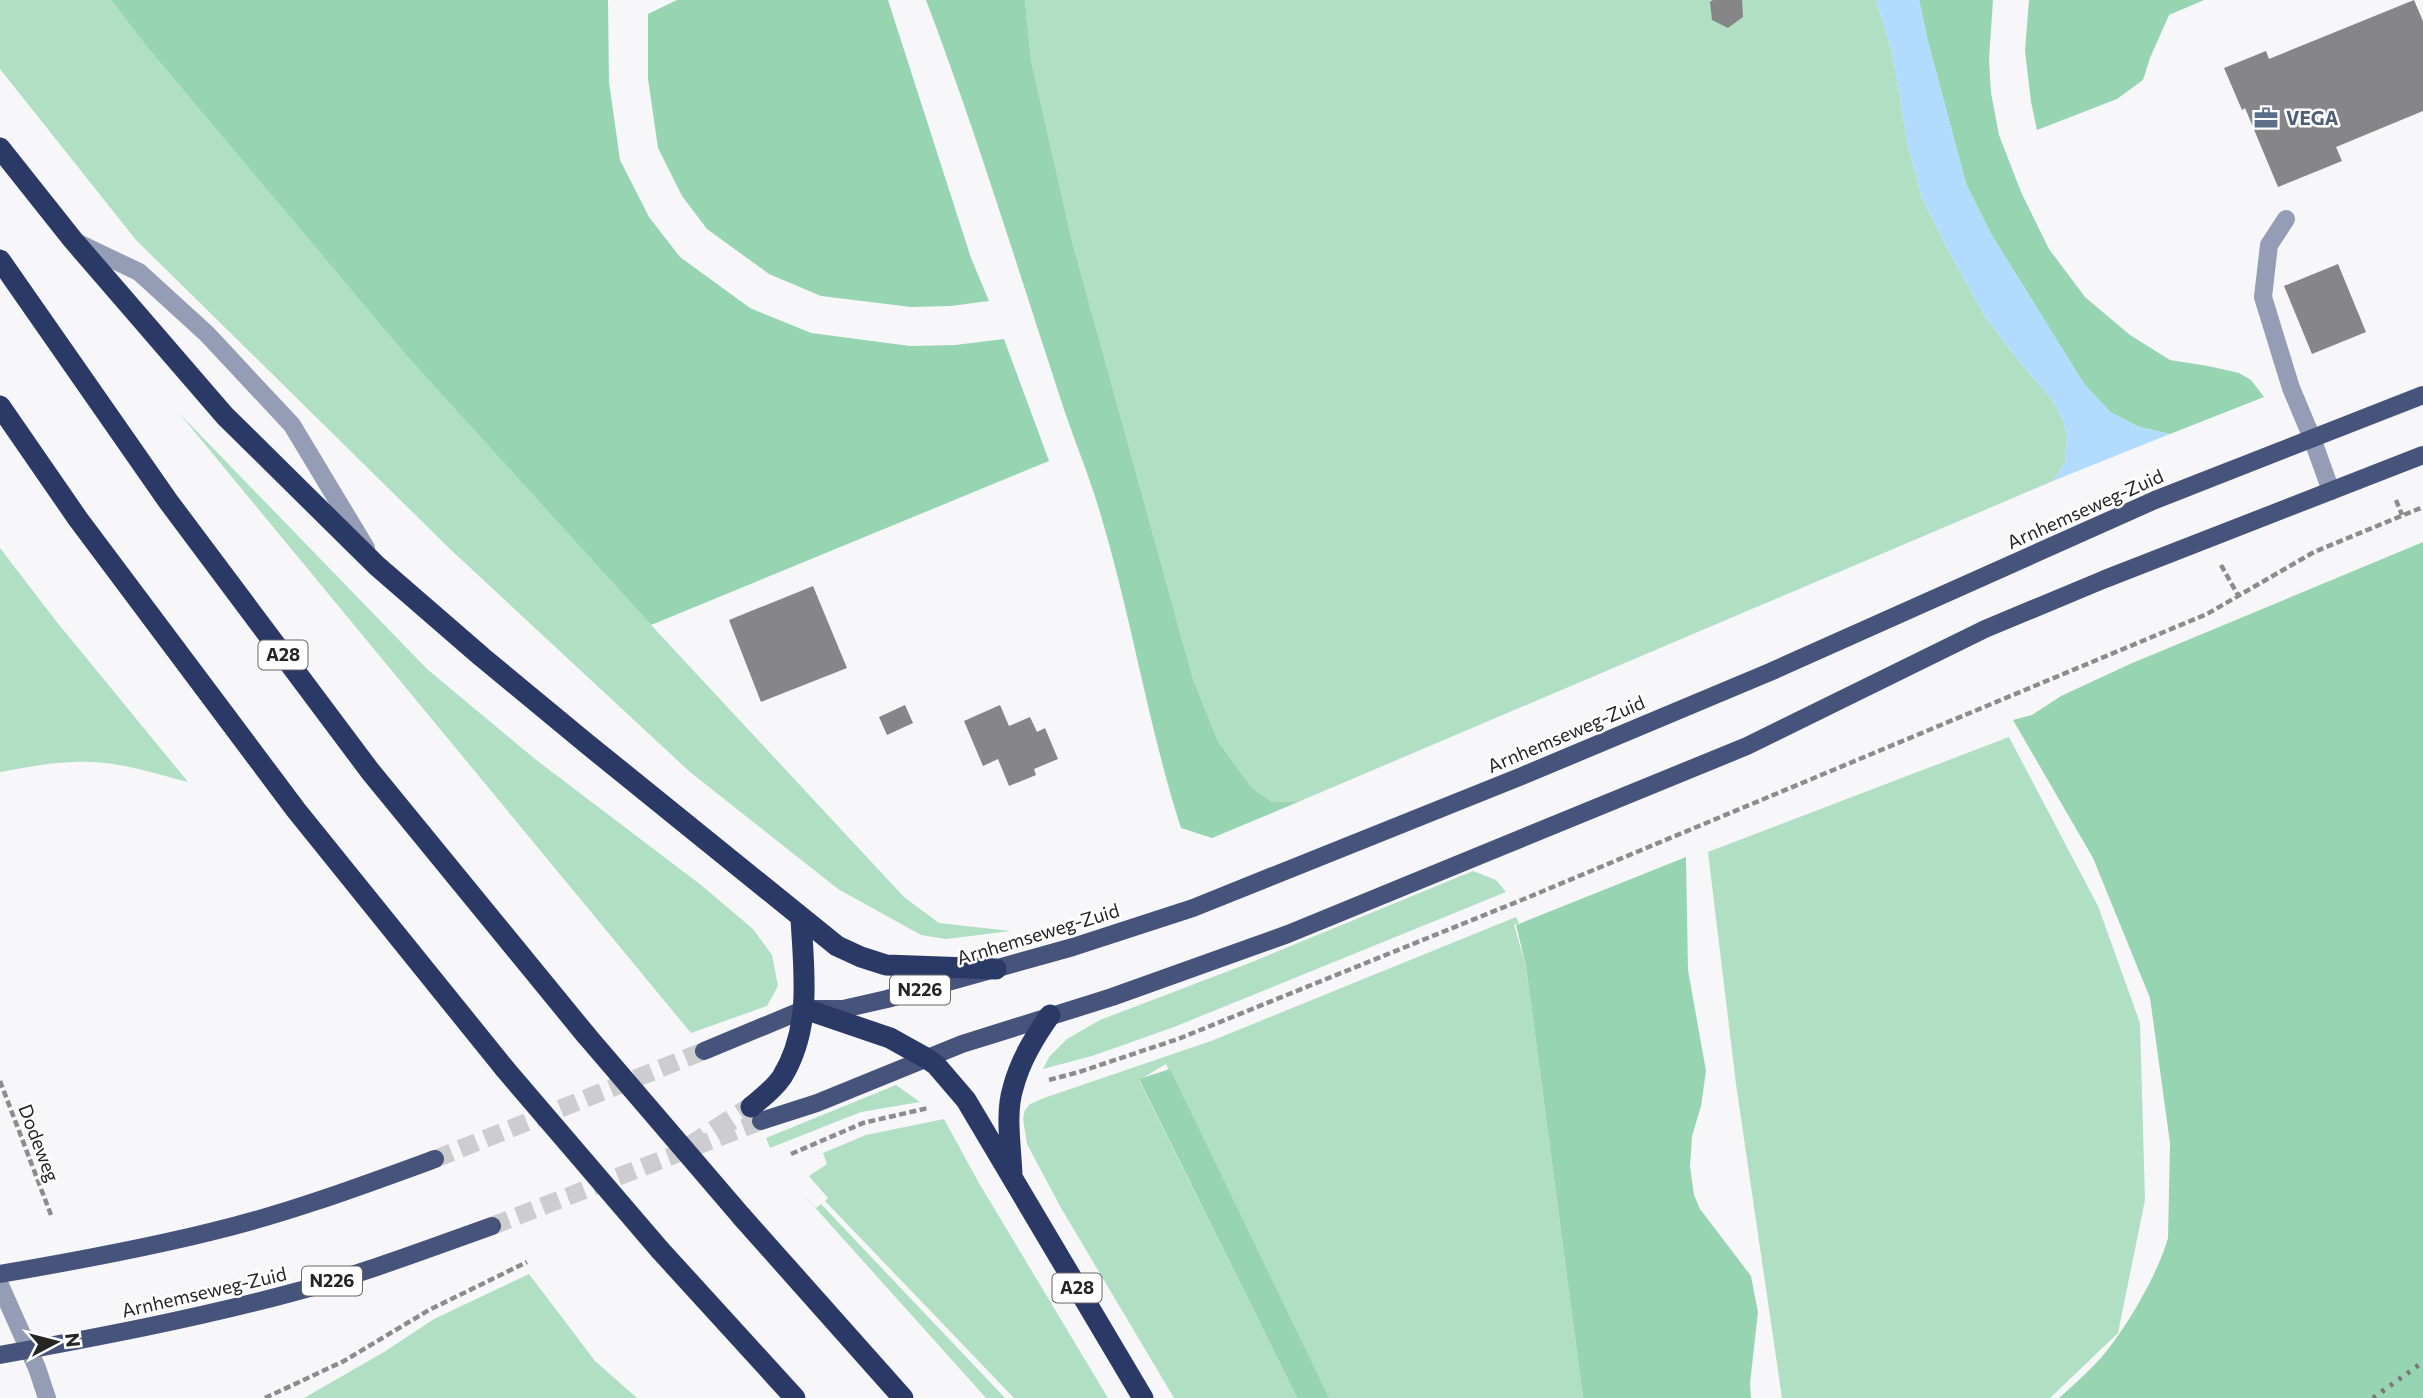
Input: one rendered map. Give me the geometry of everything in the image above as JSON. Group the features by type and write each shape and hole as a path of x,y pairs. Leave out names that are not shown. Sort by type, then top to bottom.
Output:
{"highway":[{"path":"0,148 73,240 225,415 377,566 492,666 837,946 886,965 996,969"},
{"name":"A28","path":"0,260 168,501 370,771 586,1035 742,1217 903,1398"},
{"path":"0,406 78,519 296,810 505,1069 660,1250 795,1398"},
{"path":"756,1114 781,1078 790,1059 805,1009 801,919"},
{"name":"A28","path":"805,1009 890,1038 936,1065 966,1100 1143,1398"},
{"name":"A28","path":"1012,1178 1012,1089 1027,1050 1050,1015"}],"main road":[{"name":"Arnhemseweg-Zuid","path":"704,1051 805,1009 844,1009 996,969 1193,908 1758,677 2155,499 2423,395"},
{"path":"756,1114 817,1103 926,1058 1197,968 1747,746 1985,629 2105,579 2423,455"},
{"path":"0,1274 123,1252 212,1232 349,1190 435,1159"},
{"name":"Arnhemseweg-Zuid","path":"0,1355 169,1324 292,1293 369,1271 492,1226"}],"street":[{"path":"2286,219 2269,245 2263,297 2291,388 2331,491"},
{"path":"73,240 139,272 207,334 252,382 292,425 377,566"},
{"path":"0,1285 47,1398"}],"path":[{"path":"1012,1089 1079,1072 1178,1039 1537,894 2207,614 2314,552 2423,507"},
{"path":"2219,561 2239,597"},
{"name":"Dodeweg","path":"0,1081 51,1215"},
{"path":"791,1154 863,1124 966,1100"},
{"path":"265,1398 344,1361 429,1310 527,1262"}],"green space":[{"path":"0,0 111,0 147,47 405,354 651,625 904,897 939,923 1011,931 946,939 921,935 838,889 690,772 450,549 136,240 0,69"},
{"path":"111,0 608,0 609,82 620,160 649,217 680,257 750,308 811,333 910,346 955,345 1004,339 1049,461 651,625 405,354 147,47"},
{"path":"677,0 888,0 971,258 989,301 911,307 821,296 769,274 707,229 682,196 658,148 648,79 648,14"},
{"path":"926,0 1025,0 1031,60 1072,241 1193,679 1218,741 1252,788 1272,802 1298,802 1212,838 1181,828 1096,500 978,146"},
{"path":"1025,0 1876,0 1892,52 1908,146 1922,198 1984,315 2051,398 2063,420 2067,437 2065,462 2053,481 1298,802 1272,802 1252,788 1218,741 1193,679 1072,241 1031,60"},
{"path":"1919,0 1993,0 1989,59 1991,93 1999,135 2021,192 2049,249 2085,297 2130,335 2170,360 2239,373 2251,380 2264,397 2170,434 2139,427 2110,412 2084,384 1991,234 1966,184"},
{"path":"2029,0 2204,0 2169,15 2143,80 2117,99 2037,130 2025,51"},
{"path":"179,413 427,669 535,759 701,885 753,929 772,955 778,986 767,1006 691,1033"},
{"path":"2423,542 2423,1398 2059,1398 2089,1371 2108,1349 2129,1319 2163,1252 2168,1238 2170,1143 2150,998 2093,858 2013,720 2032,715 2061,696 2130,664"},
{"path":"0,548 188,782 128,767 92,762 57,763 0,772"},
{"path":"2009,737 2098,906 2140,1023 2145,1200 2118,1333 2050,1398 1782,1398 1736,1084 1708,852"},
{"path":"1686,857 1688,970 1706,1071 1701,1106 1692,1136 1690,1167 1694,1195 1700,1209 1751,1276 1758,1312 1750,1383 1751,1398 1583,1398 1526,966 1516,925"},
{"path":"1473,871 1496,880 1506,892 1174,1027 1092,1056 1043,1069 1049,1057 1067,1039 1100,1020 1247,964"},
{"path":"1516,917 1519,923 1514,925 1526,966 1583,1398 1328,1398 1166,1064 1139,1080 1297,1398 1174,1398 1061,1208 1027,1144 1023,1119 1025,1110 1030,1104 1044,1098 1211,1041"},
{"path":"1170,1069 1329,1398 1297,1398 1139,1079"},
{"path":"896,1085 920,1102 861,1112 770,1148 766,1138"},
{"path":"944,1119 979,1183 1108,1398 1014,1398 825,1201 828,1198 809,1176 827,1164 823,1153 866,1135"},
{"path":"802,1193 816,1208 821,1204 1005,1398 986,1398"},
{"path":"529,1274 595,1361 637,1398 304,1398 384,1352 434,1319"}],"water":[{"path":"1876,0 1919,0 1966,184 1991,234 2084,384 2110,412 2139,427 2170,434 2053,481 2065,462 2067,437 2063,420 2051,398 1984,315 1922,198 1908,146 1892,52"}],"building":[{"path":"1742,0 1743,17 1728,28 1712,20 1710,2"},
{"path":"2414,0 2423,21 2423,111 2336,147 2342,161 2278,187 2245,108 2242,110 2224,68 2266,51 2269,59"},
{"path":"2338,264 2366,332 2312,354 2284,286"},
{"path":"813,586 847,668 761,702 729,620"},
{"path":"905,705 913,723 887,735 879,717"},
{"path":"1000,705 1009,726 1030,717 1037,732 1045,728 1058,759 1034,769 1036,775 1009,786 998,759 983,766 964,721"}],"tunnel":[{"path":"435,1159 704,1051"},
{"path":"688,1148 751,1107"},
{"path":"492,1226 761,1121"}],"railway":[{"path":"2373,1398 2423,1362"}],"place":[{"name":"VEGA","path":"2266,118"}]}
